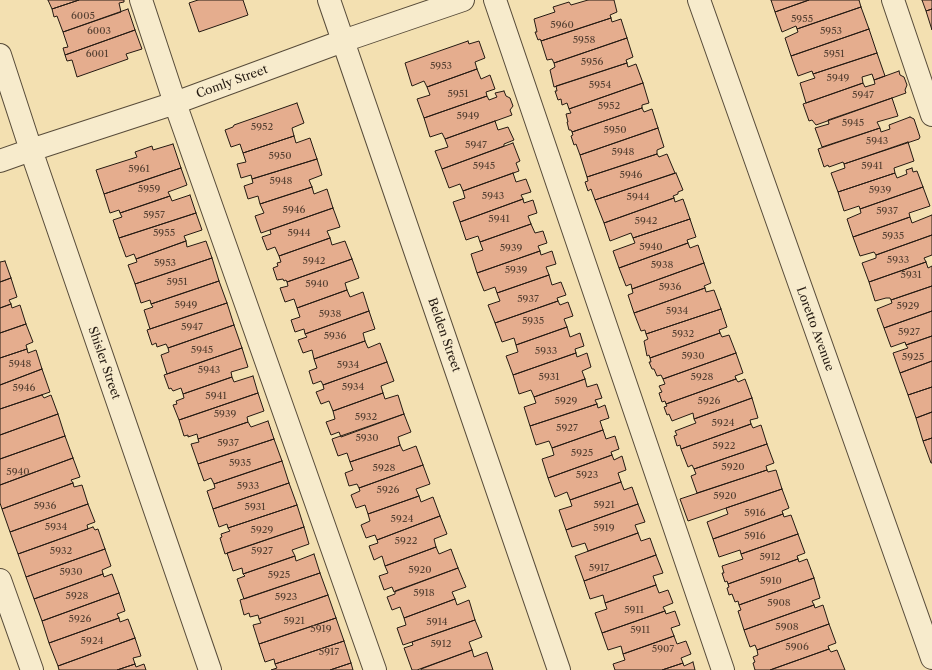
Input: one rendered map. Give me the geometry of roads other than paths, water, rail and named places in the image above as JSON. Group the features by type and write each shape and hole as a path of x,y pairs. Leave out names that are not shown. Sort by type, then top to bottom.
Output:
{"street":[{"path":"141,0 174,103 375,670"},
{"name":"Belden Street","path":"329,0 559,670"},
{"name":"Comly Street","path":"0,161 174,103 343,41 463,0"},
{"path":"495,0 723,670"},
{"name":"Loretto Avenue","path":"699,0 932,658"},
{"path":"893,0 932,115"},
{"name":"Shisler Street","path":"0,55 31,150 210,670"},
{"path":"0,580 32,670"}]}
